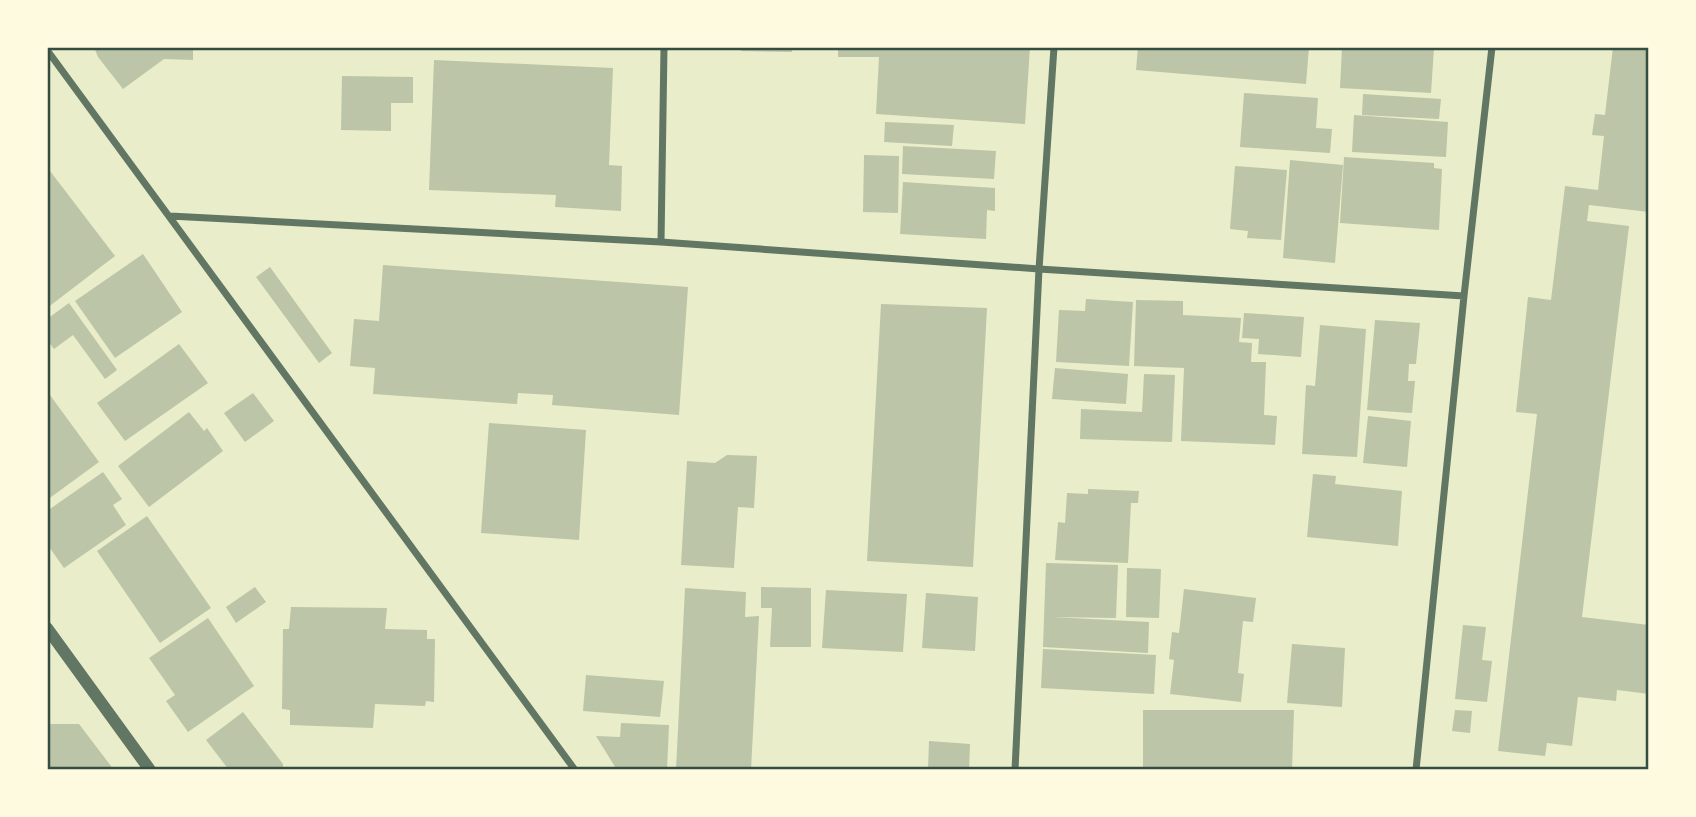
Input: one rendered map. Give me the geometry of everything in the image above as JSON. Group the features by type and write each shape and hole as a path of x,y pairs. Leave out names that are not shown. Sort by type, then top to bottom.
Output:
{"street":[{"path":"661,242 664,47"},
{"path":"1015,770 1039,270 1054,47"},
{"path":"1416,770 1492,47"},
{"path":"47,50 575,770"},
{"path":"170,216 661,242 1039,270 1464,296"},
{"path":"47,628 150,770"}],"building":[{"path":"94,47 193,47 193,60 164,59 123,89 98,57"},
{"path":"741,47 792,47 792,52 741,51"},
{"path":"838,47 1030,47 1025,124 876,114 879,57 838,57"},
{"path":"1138,47 1309,47 1306,84 1136,70"},
{"path":"1342,47 1434,48 1431,93 1340,88"},
{"path":"1613,47 1649,47 1649,212 1589,205 1587,221 1629,226 1582,617 1649,625 1649,694 1617,690 1616,701 1578,697 1572,746 1547,743 1545,756 1498,751 1537,414 1516,412 1528,297 1551,300 1565,186 1598,190 1604,136 1592,135 1595,114 1605,115"},
{"path":"434,60 613,68 609,165 622,166 621,211 555,207 556,195 429,190"},
{"path":"342,76 413,77 413,103 391,103 391,131 341,130"},
{"path":"1244,93 1318,98 1316,128 1332,129 1330,153 1240,147"},
{"path":"1363,94 1441,99 1439,119 1362,115"},
{"path":"1354,115 1448,122 1446,157 1352,152"},
{"path":"885,122 954,125 952,146 884,142"},
{"path":"903,146 996,151 994,179 902,174"},
{"path":"864,155 899,156 898,213 863,212"},
{"path":"1344,157 1434,163 1434,168 1442,169 1439,230 1340,223"},
{"path":"1290,160 1343,165 1335,263 1283,258"},
{"path":"1235,166 1287,170 1281,240 1247,238 1248,231 1230,229"},
{"path":"47,167 115,256 47,308"},
{"path":"903,182 995,188 995,211 987,210 986,239 900,234"},
{"path":"143,254 182,312 115,358 75,301"},
{"path":"383,265 688,287 679,415 552,405 553,395 518,393 517,404 373,394 375,368 350,366 354,319 379,321"},
{"path":"270,267 332,353 319,363 256,277"},
{"path":"1086,299 1133,302 1129,366 1056,362 1059,310 1085,311"},
{"path":"1136,300 1183,301 1183,315 1241,318 1239,342 1252,343 1251,362 1266,362 1264,415 1277,416 1275,445 1181,441 1184,368 1134,366"},
{"path":"69,303 117,370 105,379 73,335 54,349 47,340 47,319"},
{"path":"881,304 987,308 973,567 867,561"},
{"path":"1244,313 1304,317 1301,357 1258,354 1259,339 1242,338"},
{"path":"1375,320 1420,323 1416,364 1409,364 1408,381 1415,381 1412,413 1367,410"},
{"path":"1320,325 1366,329 1357,457 1302,454 1306,385 1315,386"},
{"path":"179,344 208,383 125,441 97,403"},
{"path":"1055,368 1128,374 1126,404 1052,399"},
{"path":"1144,374 1175,375 1172,442 1080,439 1081,409 1142,412"},
{"path":"47,391 99,462 47,500"},
{"path":"253,393 274,421 245,442 224,413"},
{"path":"189,412 204,431 207,428 223,451 149,507 118,466"},
{"path":"1368,416 1411,421 1407,467 1363,463"},
{"path":"489,423 586,430 579,540 481,533"},
{"path":"727,455 757,456 754,508 738,507 734,568 681,565 687,461 715,463"},
{"path":"103,472 122,499 113,505 126,525 64,568 47,544 47,511"},
{"path":"1313,474 1336,476 1335,484 1402,491 1398,546 1307,537"},
{"path":"1088,489 1139,491 1138,503 1131,503 1128,563 1055,560 1058,522 1065,523 1067,493 1088,494"},
{"path":"147,516 211,608 160,643 97,551"},
{"path":"1046,563 1118,565 1116,618 1052,617 1149,622 1148,653 1043,647"},
{"path":"1127,568 1161,569 1159,618 1126,617"},
{"path":"255,587 266,602 236,623 226,607"},
{"path":"761,587 811,588 811,647 770,647 772,608 761,608"},
{"path":"685,588 746,592 745,617 759,616 751,770 676,770"},
{"path":"1184,589 1256,598 1253,622 1243,621 1238,673 1244,674 1241,702 1170,694 1174,660 1169,659 1172,632 1179,633"},
{"path":"826,590 907,594 903,652 822,648"},
{"path":"926,593 978,597 975,651 922,648"},
{"path":"291,607 387,608 385,629 427,630 427,639 435,639 434,702 426,701 425,706 375,704 373,728 290,725 290,710 282,709 283,629 289,629"},
{"path":"208,618 254,686 188,732 166,701 175,695 149,658"},
{"path":"1463,625 1486,627 1482,660 1492,661 1487,702 1455,699"},
{"path":"1292,644 1345,648 1342,707 1287,703"},
{"path":"1043,649 1156,655 1154,694 1041,688"},
{"path":"586,675 664,681 660,717 583,711"},
{"path":"1143,710 1294,710 1292,770 1143,770"},
{"path":"1455,710 1472,711 1470,733 1452,731"},
{"path":"243,712 283,764 283,770 229,770 206,740"},
{"path":"621,723 669,725 667,770 617,770 596,736 620,737"},
{"path":"49,724 79,724 114,770 50,770"},
{"path":"929,741 970,744 969,770 928,770"}]}
